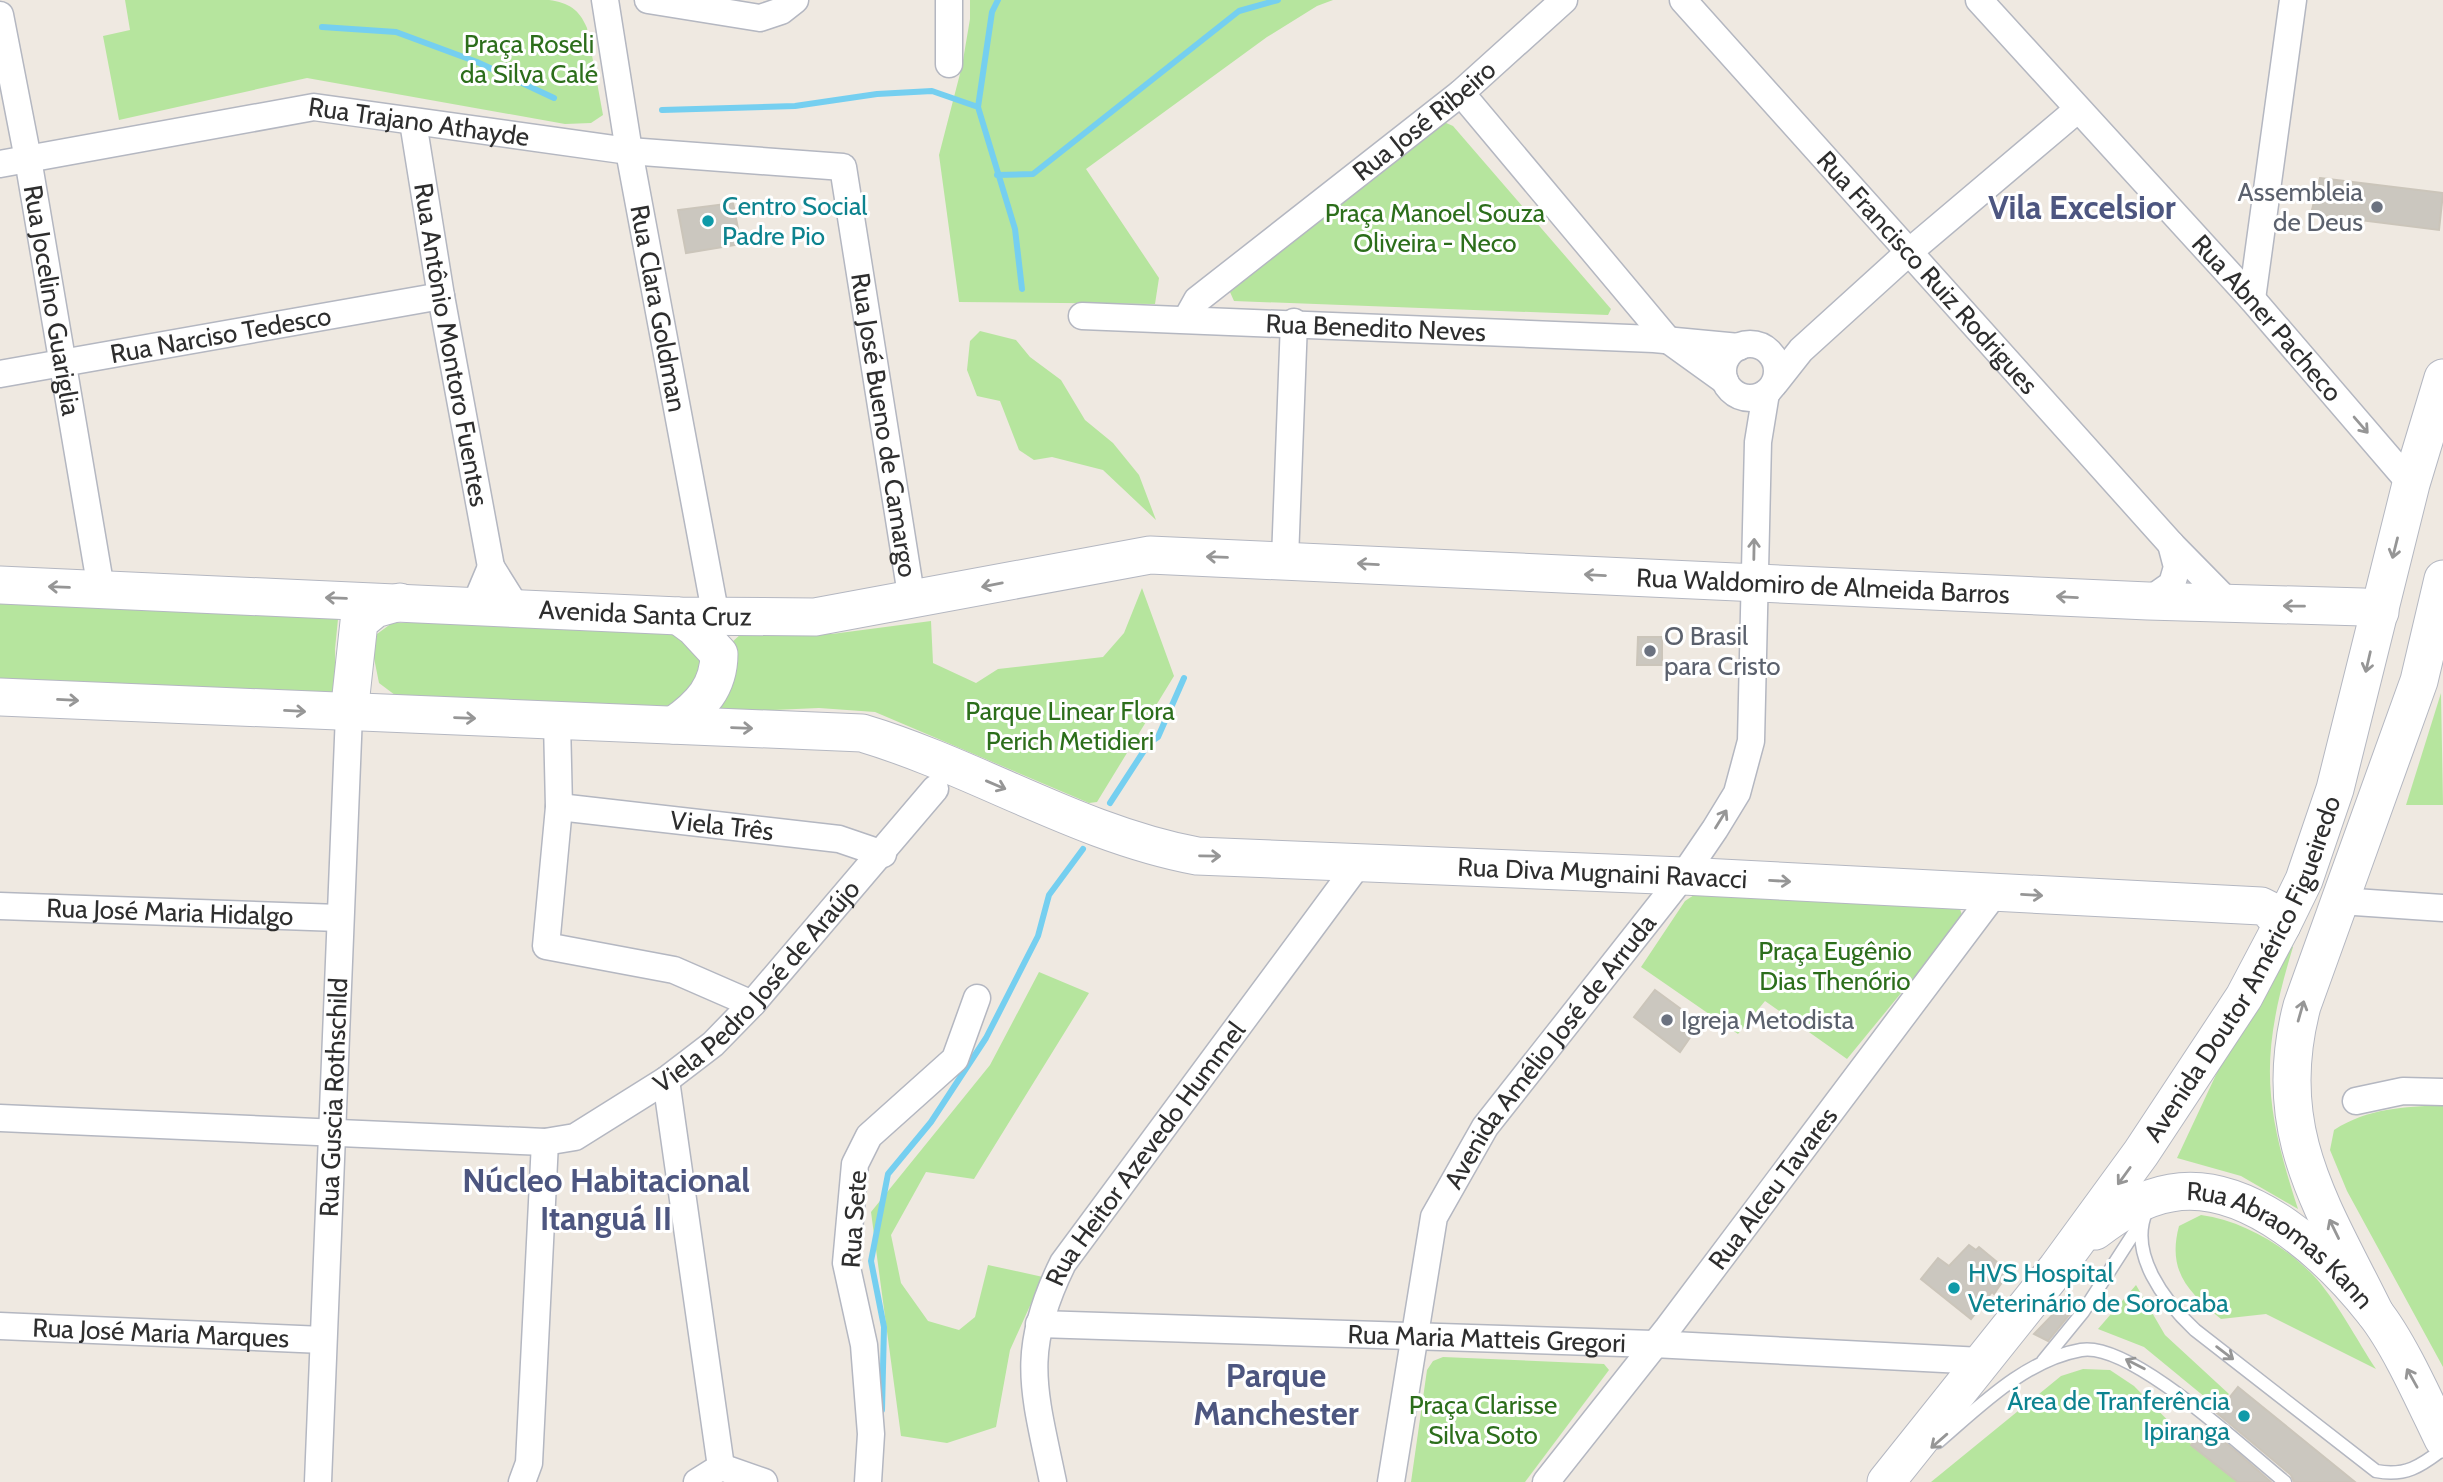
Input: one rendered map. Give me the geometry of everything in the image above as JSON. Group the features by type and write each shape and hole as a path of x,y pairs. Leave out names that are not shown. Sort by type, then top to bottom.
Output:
{"main road":[{"name":"Avenida Doutor Américo Figueiredo","path":"1886,1482 2057,1268 2141,1153 2222,1031 2283,925 2304,880 2335,789 2376,603 2443,378"},
{"path":"2411,484 2443,461"},
{"name":"Avenida Santa Cruz","path":"0,584 679,616 815,617 1150,555 1285,559"},
{"name":"Rua Waldomiro de Almeida Barros","path":"1285,559 2148,601 2230,604 2376,603"},
{"name":"Avenida Doutor Américo Figueiredo","path":"2375,1312 2305,1167 2291,1104 2293,1039 2354,857 2431,682 2443,579"},
{"path":"349,714 359,622 375,609 404,601"},
{"path":"2354,857 2398,688 2398,653 2376,603"},
{"path":"679,616 694,627 719,654"},
{"path":"674,726 693,712 710,691 719,669 716,617"},
{"path":"359,622 359,675 372,693 397,716"},
{"path":"0,697 349,714 862,733 934,774"},
{"name":"Rua Diva Mugnaini Ravacci","path":"934,774 1154,848 1197,856 1683,876 2261,906 2274,914 2283,925"},
{"name":"Rua Abraomas Kann","path":"2057,1268 2092,1233 2125,1210 2147,1209 2173,1192 2209,1193 2255,1209 2287,1226 2308,1243 2375,1312 2443,1439"}],"street":[{"name":"Rua Clara Goldman","path":"605,0 629,151 716,617"},
{"path":"648,0 760,18 781,11 795,0"},
{"path":"949,0 949,64"},
{"name":"Rua José Ribeiro","path":"1187,318 1197,300 1461,93 1564,0"},
{"name":"Rua Francisco Ruiz Rodrigues","path":"1683,0 2171,544 2230,604"},
{"name":"Rua Abner Pacheco","path":"1979,0 2252,299 2411,484"},
{"path":"2252,299 2292,0"},
{"name":"Rua Jocelino Guariglia","path":"0,15 64,363 101,589"},
{"path":"1461,93 1668,340 1743,397 1751,398 1771,388 1783,369 1909,252 2077,110"},
{"name":"Rua Trajano Athayde","path":"0,164 314,107 629,151 844,167"},
{"name":"Rua Antônio Montoro Fuentes","path":"413,122 441,296 491,567 516,607"},
{"name":"Rua José Bueno de Camargo","path":"844,167 912,601"},
{"name":"Rua Narciso Tedesco","path":"0,374 441,296"},
{"name":"Rua Benedito Neves","path":"1082,316 1294,322 1668,340 1778,349 1828,326"},
{"path":"1285,559 1294,322"},
{"path":"1725,381 1727,357 1751,347"},
{"name":"Avenida Amélio José de Arruda","path":"1391,1482 1434,1217 1485,1127 1683,876 1737,793 1747,766 1751,741 1758,442 1777,367 1769,352 1751,347"},
{"path":"2148,601 2172,584 2177,567 2171,544"},
{"path":"475,605 491,567"},
{"name":"Rua Guscia Rothschild","path":"318,1482 349,714"},
{"path":"557,722 559,807 547,946 674,970 752,1004"},
{"name":"Viela Pedro José de Araújo","path":"0,1118 332,1130 545,1142 575,1137 666,1080 713,1044 752,1004 883,854 934,774"},
{"name":"Viela Três","path":"559,807 839,839 883,854"},
{"name":"Rua Heitor Azevedo Hummel","path":"1053,1482 1033,1376 1034,1349 1045,1299 1063,1263 1359,863"},
{"name":"Rua Alceu Tavares","path":"1546,1482 1995,893"},
{"path":"2340,901 2443,908"},
{"name":"Rua José Maria Hidalgo","path":"0,906 339,918"},
{"name":"Rua Sete","path":"868,1482 871,1434 864,1345 846,1263 855,1164 869,1136 955,1059 977,998"},
{"path":"666,1080 721,1467"},
{"path":"2356,1101 2403,1091 2443,1092"},
{"path":"522,1482 529,1463 545,1142"},
{"name":"Rua Maria Matteis Gregori","path":"1039,1324 1653,1344 1982,1361"},
{"name":"Rua José Maria Marques","path":"0,1326 323,1340"},
{"path":"1934,1359 1953,1380 1952,1399"},
{"path":"697,1482 721,1467"},
{"path":"721,1467 764,1482"}],"lane":[{"path":"2043,1362 2083,1312 2147,1209"},
{"path":"2147,1209 2143,1251 2171,1308 2195,1330 2376,1471 2410,1477 2443,1449"},
{"path":"1894,1482 2004,1387 2043,1362 2082,1349 2096,1349 2144,1368 2285,1482"}],"green space":[{"name":"Praça Roseli da Silva Calé","path":"125,0 556,1 577,12 587,28 603,115 591,123 565,124 307,78 119,120 103,36 130,30"},
{"path":"970,0 1333,0 1317,6 1267,37 1086,169 1159,278 1155,304 959,302 939,155 962,66 970,19"},
{"name":"Praça Manoel Souza Oliveira - Neco","path":"1444,122 1453,126 1611,309 1608,315 1234,301 1230,292 1436,125"},
{"path":"980,331 1016,340 1030,357 1061,380 1085,420 1113,443 1139,475 1156,520 1103,470 1052,457 1034,460 1019,450 1000,401 977,396 967,370 970,341"},
{"name":"Parque Linear Flora Perich Metidieri","path":"1142,588 1174,676 1097,802 1089,803 875,712 819,708 709,713 731,643 741,634 832,634 931,621 933,663 976,683 998,669 1103,657 1124,633"},
{"path":"0,597 328,611 338,619 335,649 336,693 0,679"},
{"path":"460,622 661,628 689,637 701,659 687,693 675,702 655,710 403,701 379,683 373,653 377,634 392,623"},
{"path":"2441,693 2443,805 2406,805"},
{"name":"Praça Eugênio Dias Thenório","path":"1694,895 1959,906 1962,915 1956,926 1847,1059 1765,1001 1738,1034 1641,967 1685,901"},
{"path":"2290,945 2293,947 2275,1018 2270,1078 2278,1138 2298,1209 2241,1176 2177,1158 2229,1047"},
{"path":"1039,972 1089,993 974,1179 926,1172 891,1235 901,1283 928,1321 959,1330 975,1317 988,1265 1043,1277 1010,1350 996,1427 947,1443 901,1436 871,1212 990,1065"},
{"path":"2443,1105 2443,1367 2347,1191 2330,1150 2334,1130 2360,1117 2400,1108"},
{"path":"2201,1215 2232,1223 2262,1236 2302,1264 2330,1296 2376,1369 2266,1314 2221,1319 2209,1309 2183,1279 2176,1256 2179,1226"},
{"path":"2136,1285 2165,1335 2229,1394 2217,1407 2144,1347 2098,1329"},
{"name":"Praça Clarisse Silva Soto","path":"1443,1357 1604,1364 1609,1370 1525,1482 1411,1482 1427,1370 1433,1361"},
{"path":"2083,1369 2110,1370 2134,1386 2195,1448 2238,1482 1931,1482 2061,1376"}],"building":[{"name":"Assembleia de Deus","path":"2320,178 2443,193 2439,230 2311,214"},
{"name":"Centro Social Padre Pio","path":"733,203 741,244 686,253 678,210"},
{"name":"O Brasil para Cristo","path":"1638,637 1662,637 1662,665 1637,665"},
{"name":"Igreja Metodista","path":"1655,990 1700,1023 1680,1052 1634,1017"},
{"path":"1969,1245 1976,1250 1979,1247 2009,1272 1994,1294 1992,1292 1971,1319 1921,1279 1938,1258 1949,1266"},
{"path":"2063,1304 2070,1314 2048,1341 2034,1334"},
{"path":"2238,1387 2355,1482 2294,1482 2291,1475 2217,1413"},
{"path":"2206,1427 2271,1482 2238,1482 2191,1445"}],"waterway":[{"path":"998,0 992,12 978,107 1015,229 1022,289"},
{"path":"997,175 1033,174 1239,11 1278,0"},
{"path":"322,27 396,32 477,62 554,98"},
{"path":"662,110 795,106 877,94 932,91 978,107"},
{"path":"1110,803 1149,743 1158,737 1184,678"},
{"path":"882,1410 884,1327 871,1261 888,1174 931,1122 986,1038 1038,936 1049,895 1083,849"}],"place":[{"name":"Assembleia de Deus","path":"2377,207"},
{"name":"Centro Social Padre Pio","path":"708,221"},
{"name":"O Brasil para Cristo","path":"1650,651"},
{"name":"Igreja Metodista","path":"1667,1020"},
{"name":"HVS Hospital Veterinário de Sorocaba","path":"1954,1288"},
{"name":"Área de Tranferência Ipiranga","path":"2244,1416"}],"district":[{"name":"Vila Excelsior","path":"2082,207"},
{"name":"Núcleo Habitacional Itanguá II","path":"606,1199"},
{"name":"Parque Manchester","path":"1276,1394"}]}
